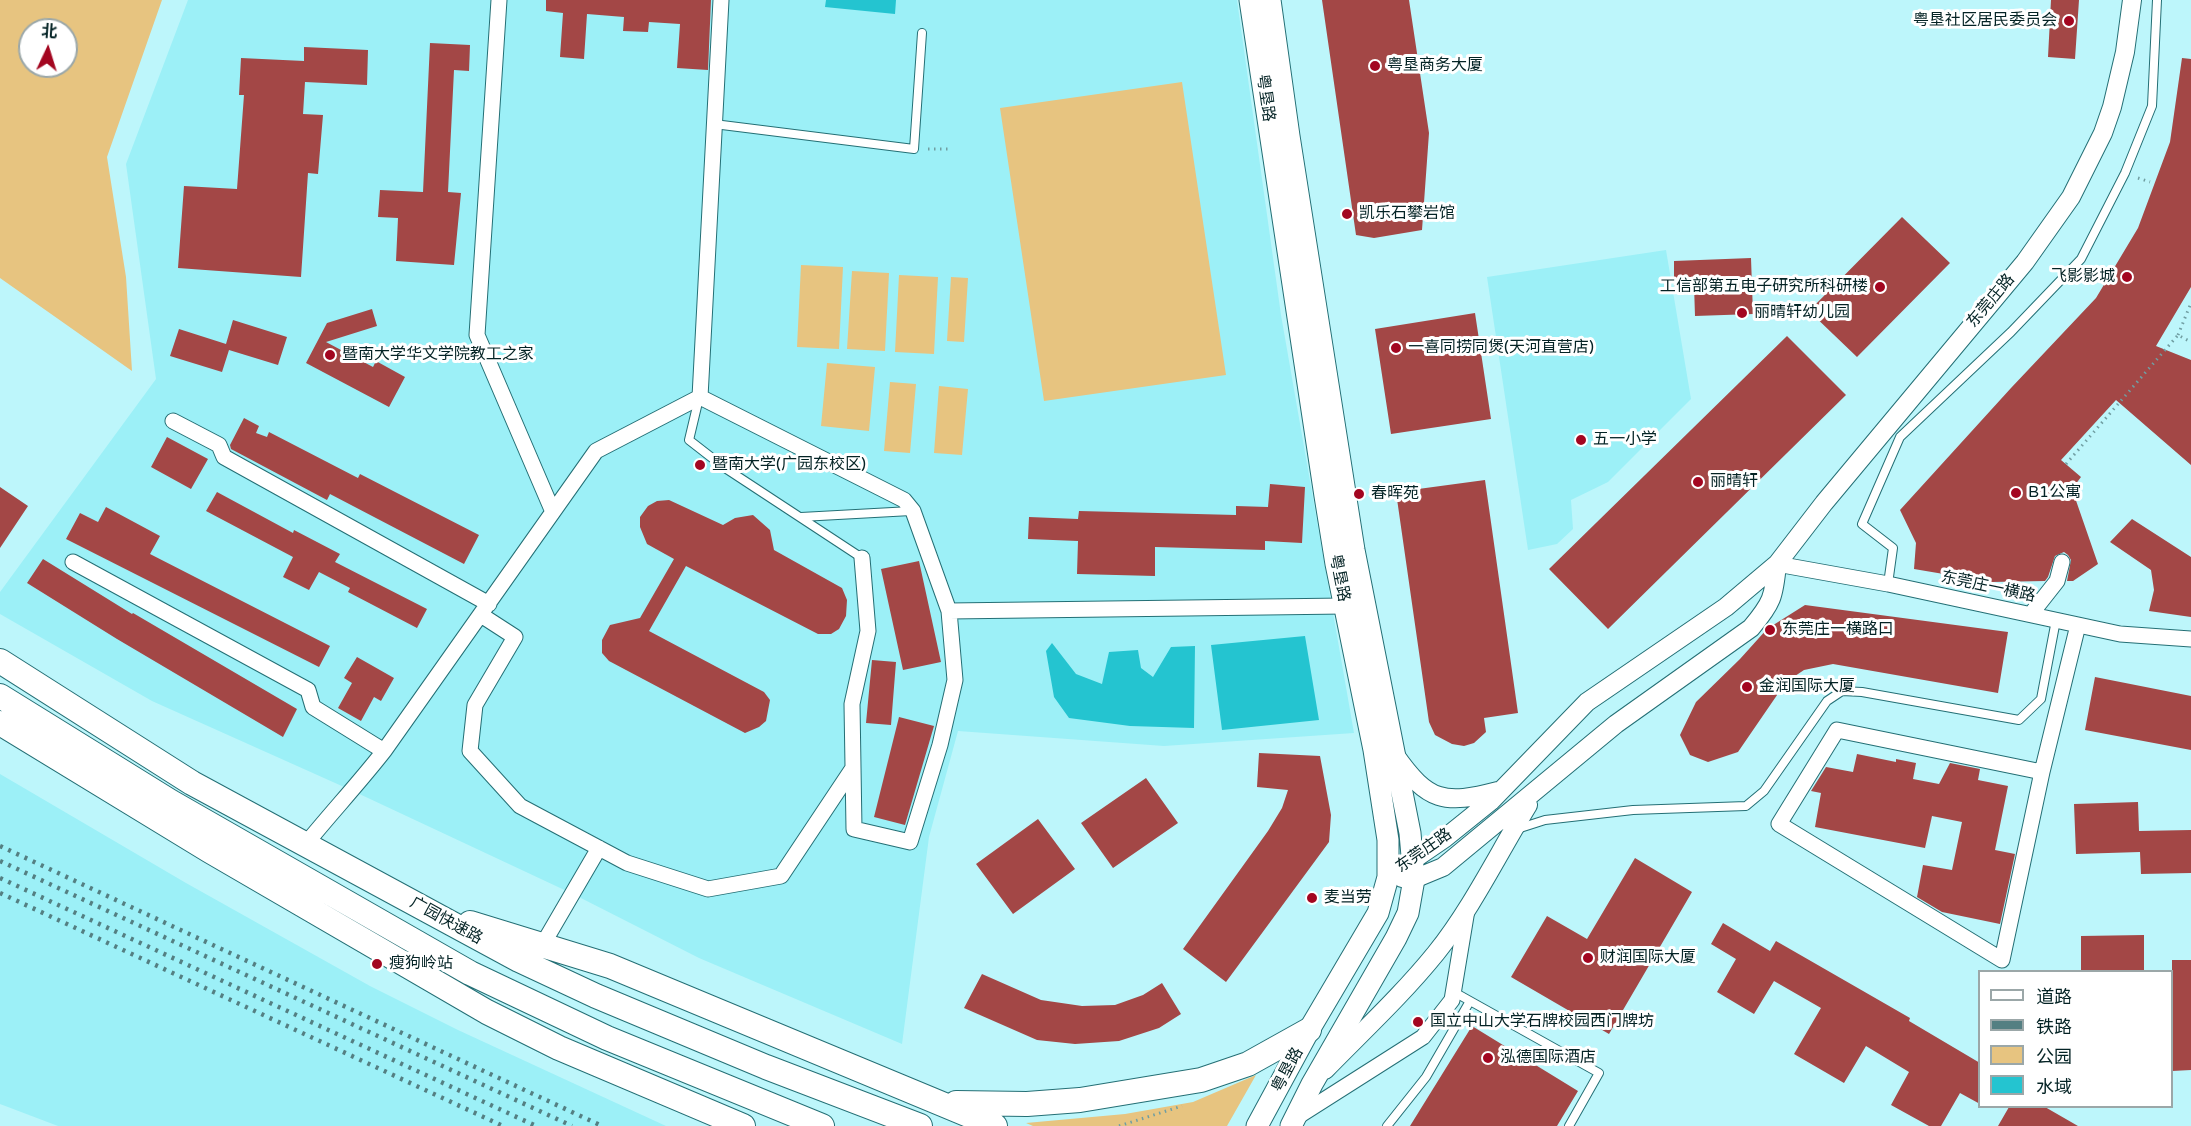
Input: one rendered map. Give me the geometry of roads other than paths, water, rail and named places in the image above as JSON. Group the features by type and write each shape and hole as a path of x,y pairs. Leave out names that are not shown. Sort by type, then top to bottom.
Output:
{"highway":[{"path":"0,661 192,783 424,909 610,966 995,1126"},
{"name":"广园快速路","path":"0,696 171,802 435,954 503,990 607,1038 822,1126"},
{"path":"0,723 78,772 487,1012 559,1048 743,1126"},
{"path":"78,772 324,891"},
{"name":"广园快速路","path":"424,909 519,960 596,996 920,1126"},
{"path":"938,1102 1006,1105 1080,1100 1201,1080 1248,1064 1310,1030"}],"main road":[{"name":"粤垦路","path":"1250,0 1310,405 1345,606 1374,750 1388,840 1388,877 1378,913 1257,1126"},
{"name":"粤垦路","path":"1270,0 1294,171 1354,550 1410,833 1414,869 1408,912 1396,938 1312,1084 1293,1123"}],"street":[{"path":"499,0 477,335 553,512"},
{"path":"699,397 721,0"},
{"name":"东莞庄路","path":"1414,869 1445,838 1503,790 1587,702 1726,607 1777,564 1832,494 2025,262 2071,198 2103,133 2112,107 2126,52 2132,0"},
{"path":"306,845 331,812 353,791 384,751 596,451 699,397"},
{"path":"699,397 903,500 913,511 949,611 955,680 940,745 910,842 854,829 852,704 868,631 862,558"},
{"path":"173,421 219,445 224,457 485,609 515,637 475,705 470,751 520,806 627,864 708,889 781,876 853,768"},
{"path":"73,562 308,690 313,707 384,751"},
{"path":"2031,614 2056,581 2062,562"},
{"name":"东莞庄路","path":"1388,877 1414,869 1443,867 1616,724 1751,628 1767,608 1775,592 1777,564"},
{"name":"东莞庄一横路","path":"1777,564 1888,584 2120,634 2191,639"},
{"path":"949,611 1345,606"},
{"path":"2042,772 1837,730 1779,824 2002,960 2042,772 2078,625"},
{"path":"1395,755 1420,785 1437,796 1464,800 1503,790"},
{"path":"1312,1084 1404,991 1437,952 1467,909 1537,791"},
{"path":"543,944 598,848"},
{"path":"1293,1123 1423,1037 1452,1000 1467,909"}],"lane":[{"path":"1888,584 1893,548 1862,524 1900,437 2011,332 2081,259 2125,173 2152,106 2157,0"},
{"path":"714,124 914,149 922,33"},
{"path":"699,397 689,440 725,468 862,558"},
{"path":"800,517 913,511"},
{"path":"1512,830 1545,820 1633,810 1746,806 1764,791 1827,701 1842,691 1862,692 2019,720 2041,699 2056,620"},
{"path":"1454,992 1599,1073 1569,1126"},
{"path":"1388,1126 1426,1077 1470,1001"}],"water":[{"path":"826,0 896,0 895,14 825,7"},
{"path":"1305,636 1319,720 1222,730 1211,645"},
{"path":"1052,643 1076,674 1102,684 1109,652 1138,650 1141,668 1153,677 1171,647 1195,646 1194,728 1130,726 1069,718 1054,697 1046,651"}],"railway":[{"path":"0,846 602,1126"},
{"path":"0,861 572,1126"},
{"path":"0,878 536,1126"},
{"path":"0,893 503,1126"}],"place":[{"name":"粤垦社区居民委员会","path":"2069,21"},
{"name":"粤垦商务大厦","path":"1375,66"},
{"name":"凯乐石攀岩馆","path":"1347,214"},
{"name":"飞影影城","path":"2127,277"},
{"name":"工信部第五电子研究所科研楼","path":"1880,287"},
{"name":"丽晴轩幼儿园","path":"1742,313"},
{"name":"一喜同捞同煲(天河直营店)","path":"1396,348"},
{"name":"暨南大学华文学院教工之家","path":"330,355"},
{"name":"五一小学","path":"1581,440"},
{"name":"暨南大学(广园东校区)","path":"700,465"},
{"name":"丽晴轩","path":"1698,482"},
{"name":"B1公寓","path":"2016,493"},
{"name":"春晖苑","path":"1359,494"},
{"name":"东莞庄一横路口","path":"1770,630"},
{"name":"金润国际大厦","path":"1747,687"},
{"name":"麦当劳","path":"1312,898"},
{"name":"财润国际大厦","path":"1588,958"},
{"name":"瘦狗岭站","path":"377,964"},
{"name":"国立中山大学石牌校园西门牌坊","path":"1418,1022"},
{"name":"泓德国际酒店","path":"1488,1058"}]}
